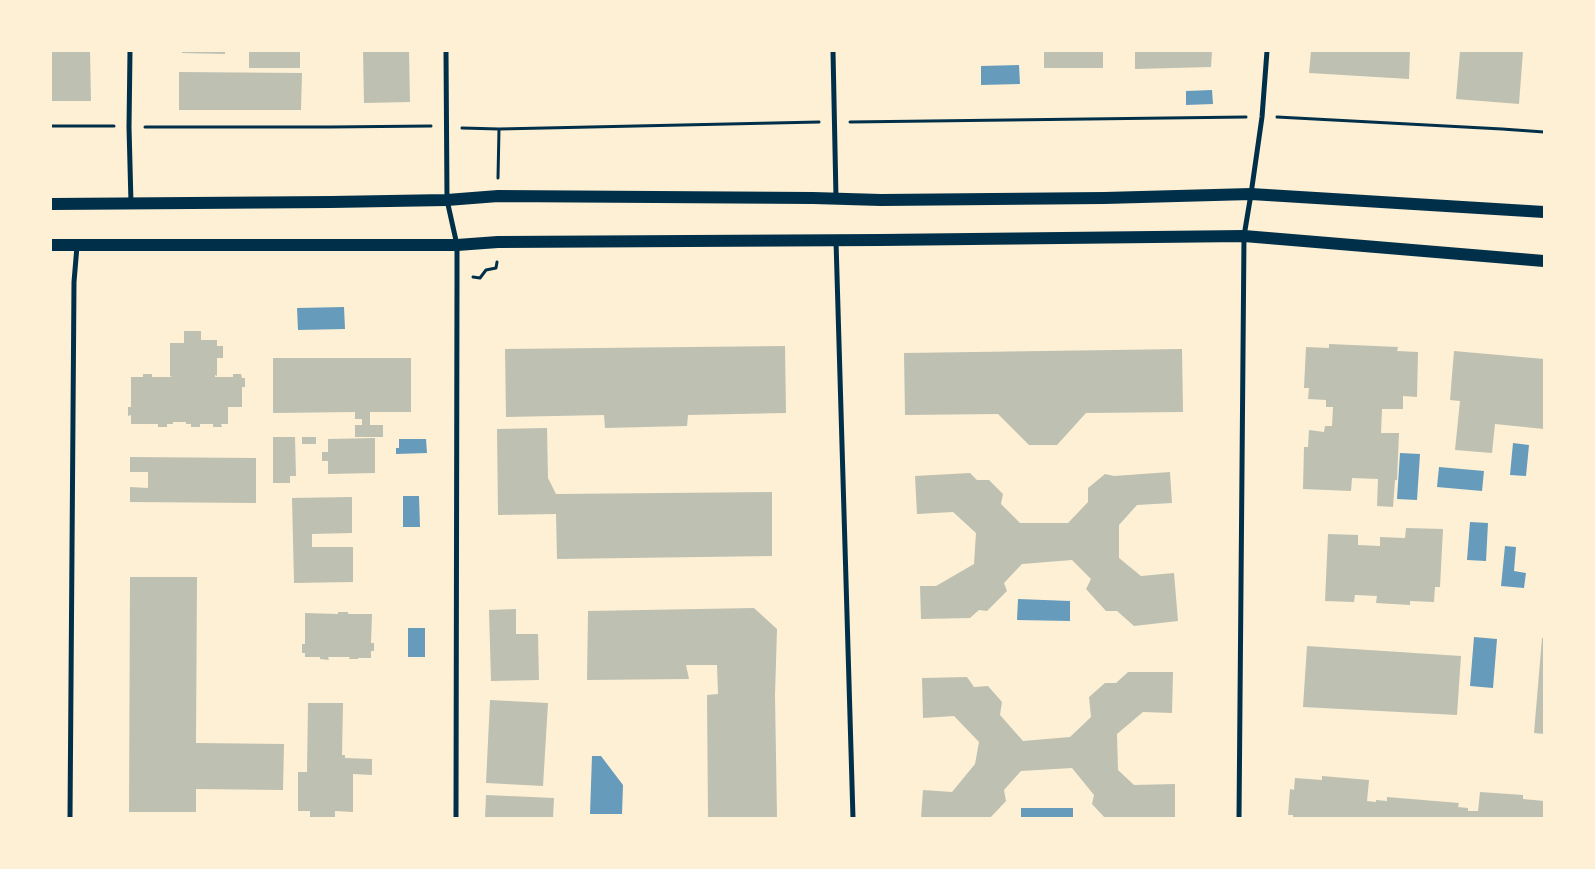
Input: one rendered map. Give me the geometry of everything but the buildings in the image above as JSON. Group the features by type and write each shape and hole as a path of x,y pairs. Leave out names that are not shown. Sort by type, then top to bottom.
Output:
{"main road":[{"path":"51,204 448,200 498,196 881,200 1104,198 1251,194 1544,212"},
{"path":"51,244 457,245 508,242 1244,236 1544,261"}],"street":[{"path":"130,51 131,203"},
{"path":"446,51 448,200 457,245 456,818"},
{"path":"834,51 836,199"},
{"path":"1239,818 1244,236 1262,117 1267,51"},
{"path":"836,240 853,818"},
{"path":"70,818 74,282 77,244"}],"path":[{"path":"499,129 835,122 1262,117 1502,128 1544,132"},
{"path":"51,126 330,128 428,125 447,128"}],"water":[{"path":"1019,65 1020,84 981,85 981,66"},
{"path":"1212,90 1213,104 1186,105 1186,91"},
{"path":"344,307 345,329 298,330 297,308"},
{"path":"399,439 426,439 427,453 396,454 396,448 399,448"},
{"path":"1513,443 1529,445 1526,476 1510,475"},
{"path":"1400,453 1420,454 1417,500 1397,499"},
{"path":"1439,467 1484,471 1482,491 1437,487"},
{"path":"403,496 419,496 420,527 403,527"},
{"path":"1470,522 1488,523 1486,561 1467,560"},
{"path":"1505,546 1516,547 1514,571 1526,573 1524,588 1501,586"},
{"path":"1018,599 1070,601 1070,621 1017,620"},
{"path":"408,628 425,628 425,657 408,657"},
{"path":"1474,637 1497,639 1493,688 1470,686"},
{"path":"592,756 601,756 623,785 622,814 590,814"},
{"path":"1021,808 1073,808 1073,818 1021,818"}]}
